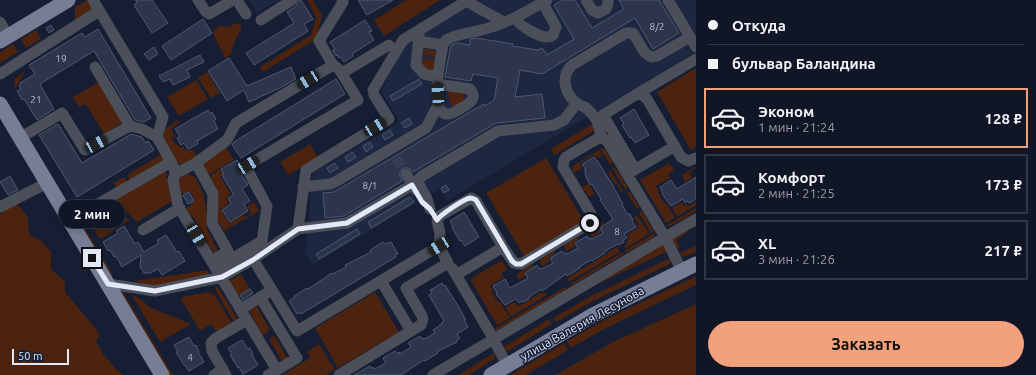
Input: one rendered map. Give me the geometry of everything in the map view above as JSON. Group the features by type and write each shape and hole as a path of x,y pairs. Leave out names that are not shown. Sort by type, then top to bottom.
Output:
{"main road":[{"path":"4,38 68,0"},
{"path":"0,104 4,120 20,138 162,375"},
{"name":"улица Валерия Лесунова","path":"491,375 592,315 696,264"}],"street":[{"path":"92,0 163,117 156,137"},
{"path":"198,0 206,12 210,14 233,0"},
{"path":"237,0 246,14"},
{"path":"261,20 292,0"},
{"path":"217,269 262,241 267,206 248,171 248,165 358,100 342,73 333,65 319,41 344,0"},
{"path":"298,229 306,170 389,120 374,95 374,90 402,40 468,0 471,4 504,22"},
{"path":"586,0 592,10 598,13 606,9 608,0"},
{"path":"668,0 696,47"},
{"path":"303,187 330,184 335,182 393,153 426,128 438,105 438,80 443,45 446,40 484,30 519,17 545,1 556,27 553,35 544,37 520,25 518,21 519,17"},
{"path":"0,74 99,11"},
{"path":"0,22 4,38"},
{"path":"682,271 631,171 600,118 577,103 564,85 564,80 566,73 572,65 626,33 633,33 648,56 654,57 690,37"},
{"path":"438,105 442,112 446,114 452,113 471,103 474,98 470,89 438,80 426,75 417,67 416,62 419,38 443,45"},
{"path":"342,73 389,45"},
{"path":"600,118 696,59"},
{"path":"174,174 196,162 227,140 236,123 333,65"},
{"path":"95,67 130,126"},
{"path":"637,94 647,99 682,157 685,160 691,161 696,158"},
{"path":"507,365 494,339 439,246 440,234 437,220 430,209 427,199 419,184 419,179 498,131 554,125 560,123 577,103"},
{"path":"20,138 62,113 85,150 130,126 142,129 156,137 171,162 174,174 173,180 180,208 241,309 272,372 297,358 260,297"},
{"path":"600,118 602,138"},
{"path":"437,220 441,215 466,200 471,198 474,199 503,247 514,263 518,265 590,223 591,214 564,167 563,163 566,157 597,138 602,138 631,171"},
{"path":"631,171 675,146"},
{"path":"70,220 171,162"},
{"path":"196,162 213,194 212,222 228,251 217,269"},
{"path":"406,174 422,202 430,209"},
{"path":"0,208 47,183"},
{"path":"108,284 155,291 217,269 253,260 298,229 347,223 412,185"},
{"path":"143,230 180,208"},
{"path":"433,375 696,219"},
{"path":"253,260 296,331 439,246"},
{"path":"456,275 503,247"},
{"path":"406,288 448,263"},
{"path":"339,375 421,325 423,319 396,272"},
{"path":"381,281 411,331"},
{"path":"241,309 272,290"},
{"path":"221,373 212,351 211,343 216,338 247,320"}],"shaded area":[{"path":"89,0 95,9 75,20 75,7"},
{"path":"249,0 279,0 257,13"},
{"path":"307,0 313,0 322,16 316,39 263,72 260,67 311,35 316,17"},
{"path":"406,0 440,0 384,36 374,20"},
{"path":"475,0 696,0 696,52 447,201 440,189 312,265 305,253 313,173 399,122 381,91 407,41"},
{"path":"237,23 241,25 241,30 235,41 231,54 225,58 213,33 214,30 220,26 228,27"},
{"path":"36,30 41,39 26,48 21,39"},
{"path":"13,44 18,52 0,63 0,52"},
{"path":"424,50 435,50 436,57 423,55"},
{"path":"423,58 435,60 433,71 429,71 422,65"},
{"path":"696,68 696,147 691,150 657,92"},
{"path":"25,71 15,90 14,79"},
{"path":"207,72 220,93 211,98 198,78"},
{"path":"196,80 208,99 179,116 167,97"},
{"path":"100,81 125,122 104,134 86,104 79,107 73,97"},
{"path":"449,91 463,91 465,100 454,107 451,106 448,94"},
{"path":"178,120 180,123 171,129 175,136 171,138 180,148 183,146 185,150 186,149 188,151 192,149 197,157 184,165 179,163 171,156 163,135 164,130"},
{"path":"594,123 594,131 554,155 551,149"},
{"path":"224,144 234,160 208,175 202,166 202,160"},
{"path":"310,144 318,158 288,175 280,162"},
{"path":"602,148 612,161 611,166 600,149"},
{"path":"599,150 602,156 598,158 594,155 580,163 582,168 574,173 572,169 574,165"},
{"path":"162,154 167,162 131,182 127,175"},
{"path":"546,158 584,221 524,256 486,193"},
{"path":"669,163 674,170 668,174 670,178 656,186 664,203 666,203 675,218 666,223 640,180"},
{"path":"614,167 627,186 626,191 612,168"},
{"path":"695,167 696,168 689,173 692,177 685,182 682,175"},
{"path":"165,168 172,201 137,222 123,210 107,201"},
{"path":"221,169 223,174 220,176 231,194 226,198 229,204 220,209 229,223 244,215 245,217 251,214 247,206 254,202 259,211 224,231 215,216 208,177"},
{"path":"610,170 623,191 621,192 617,184 615,185 608,173"},
{"path":"187,174 195,177 203,193 208,222 207,229 218,252 214,254 193,217 185,210 195,201 191,192 179,194 175,179"},
{"path":"124,177 128,184 117,189 113,183"},
{"path":"588,184 595,193 589,197 582,187"},
{"path":"629,192 640,208 637,209 627,193"},
{"path":"696,201 696,205 677,217 672,208 682,202 684,206 688,204 689,206"},
{"path":"16,203 28,217 29,234 41,241 51,252 51,269 65,282 65,292 100,334 96,341 103,354 117,370 124,375 0,375 0,214"},
{"path":"104,203 120,211 130,220 100,239 85,214"},
{"path":"696,208 696,211 685,218 672,225 666,226"},
{"path":"642,211 654,231 651,233 639,213"},
{"path":"637,215 649,234 626,248 624,246 627,244 626,242 629,239 627,235 638,228 637,226 639,225 634,217"},
{"path":"78,217 113,275 109,276 77,218"},
{"path":"602,222 604,225 598,228 601,232 592,237 590,230"},
{"path":"696,223 696,227 687,231 687,233 676,240 680,247 676,248 671,238"},
{"path":"655,233 654,237 626,253 624,251"},
{"path":"577,237 579,240 573,243 576,246 566,251 564,247 565,245"},
{"path":"663,244 668,251 587,289"},
{"path":"696,246 696,252 683,257 679,253"},
{"path":"617,247 620,252 569,282 567,278"},
{"path":"553,251 555,254 548,258 550,261 542,267 540,260"},
{"path":"623,252 624,254 571,286 570,284"},
{"path":"670,258 671,262 668,265 595,300 556,322 553,318 593,295"},
{"path":"502,260 507,270 501,273 504,277 490,286 493,290 491,291 510,318 497,325 470,279"},
{"path":"532,264 533,267 524,272 526,276 519,280 517,274"},
{"path":"208,270 209,275 151,287 135,281"},
{"path":"241,274 250,289 236,297 227,282"},
{"path":"696,276 696,285 606,328 571,348 567,341 602,321"},
{"path":"215,286 218,287 238,320 235,324 216,291"},
{"path":"565,287 567,289 498,330 493,330"},
{"path":"121,289 173,375 168,375 120,290"},
{"path":"208,292 215,295 232,324 220,331 215,330 211,324 200,331 181,299 182,297"},
{"path":"375,292 399,332 338,368 315,328"},
{"path":"541,292 542,294 545,292 547,295 511,317 505,307 515,302 518,306 521,304 522,305"},
{"path":"131,294 143,301 149,307 191,324 160,342"},
{"path":"696,304 696,375 555,375 613,342"},
{"path":"256,305 269,328 268,332 263,335 251,320 253,318 249,311 247,312 247,309"},
{"path":"549,319 552,324 510,350 505,351 502,348"},
{"path":"275,336 287,358 283,361 270,341 270,338"},
{"path":"564,343 568,350 526,375 510,375"},
{"path":"319,344 335,370 326,375 282,375 310,358 307,352"},
{"path":"494,353 494,359 469,375 458,375"}],"building":[{"path":"135,0 152,0 168,23 152,33 134,5 137,2"},
{"path":"299,0 301,0 313,19 304,24 308,31 254,65 246,53 294,23 287,12 296,6"},
{"path":"358,0 393,0 367,15"},
{"path":"562,0 575,0 592,28 624,9 619,0 659,0 679,33 653,49 635,18 542,74 520,70 515,97 542,94 545,118 496,123 413,172 409,168 403,168 399,174 402,181 344,216 325,218 323,193 334,192 456,120 494,100 498,78 473,74 471,81 445,77 451,45 457,43 470,45 470,39 476,38 538,50 542,48 547,55 574,39 554,5"},
{"path":"203,19 212,33 171,60 162,46"},
{"path":"365,20 372,31 369,32 374,40 352,54 353,56 344,62 341,57 339,58 337,55 336,56 333,50 335,49 330,42"},
{"path":"51,25 54,30 49,33 46,28"},
{"path":"98,29 151,118 144,122 135,120 94,51 40,84 54,109 37,120 24,99 22,100 17,91 21,89 19,86 21,84 20,83 35,74 29,65 82,33 85,37"},
{"path":"154,47 158,54 149,60 144,54"},
{"path":"200,55 204,62 187,70 190,77 173,85 170,79 163,82 159,76"},
{"path":"229,58 247,86 291,67 296,79 249,102 244,90 227,101 208,71"},
{"path":"336,79 345,94 241,158 232,145 234,142"},
{"path":"419,79 422,84 393,101 390,96"},
{"path":"634,109 649,135 635,143 622,125 624,124 620,118"},
{"path":"208,110 210,114 212,112 216,119 214,121 218,129 197,141 198,144 188,149 184,143 181,145 177,138 180,137 175,129"},
{"path":"409,118 412,124 405,128 401,123"},
{"path":"58,124 82,163 131,134 142,137 145,143 148,141 154,150 77,197 39,135"},
{"path":"390,130 393,135 385,140 382,135"},
{"path":"370,142 373,147 366,152 363,146"},
{"path":"352,152 356,157 348,162 345,157"},
{"path":"594,157 612,184 628,215 630,214 636,227 624,234 627,238 623,240 624,242 607,250 604,252 605,253 579,267 580,268 567,276 566,274 542,291 541,289 528,298 529,299 519,303 516,299 505,305 496,294 497,293 493,286 505,279 510,288 528,278 525,273 537,265 539,269 542,269 553,263 550,258 562,251 564,254 567,254 578,248 575,243 587,236 589,239 592,239 603,233 600,228 613,219 585,175 586,174 584,171 586,170 582,164"},
{"path":"237,160 241,166 242,176 248,185 242,189 250,201 244,204 248,211 230,222 222,210 231,204 228,198 234,195 222,175 224,174 221,169"},
{"path":"334,163 338,168 330,173 327,168"},
{"path":"10,176 18,190 8,195 0,182"},
{"path":"696,177 696,199 689,203 688,201 685,203 683,199 671,206 662,194 663,193 660,187 671,180 677,189"},
{"path":"446,185 449,190 444,193 441,188"},
{"path":"189,192 194,201 188,204 183,195"},
{"path":"410,197 414,202 371,228 368,222"},
{"path":"464,212 479,237 465,246 452,228 453,227 450,221"},
{"path":"124,226 135,244 138,242 144,252 159,243 157,240 166,235 185,261 162,275 158,269 150,273 144,273 140,267 141,255 122,267 116,256 114,257 110,250 108,251 103,242 118,233 116,231"},
{"path":"357,229 360,234 319,259 316,254"},
{"path":"383,242 384,244 391,242 398,254 395,255 396,257 301,314 300,312 297,314 289,301 295,297 294,296 307,288 308,289 332,273 333,274 346,267 345,265 371,252 370,250"},
{"path":"442,283 444,286 445,285 457,304 466,320 464,320 468,327 457,334 460,338 456,341 457,342 442,349 437,352 438,353 401,375 354,375 370,366 372,369 373,367 375,369 386,363 383,358 395,351 397,354 399,352 400,354 411,347 408,343 420,336 422,339 425,339 435,333 433,330 444,321 429,295 432,293 430,290"},
{"path":"250,289 253,293 243,300 240,295"},
{"path":"189,337 194,346 196,345 204,362 189,371 176,352 178,352 174,345"},
{"path":"242,340 248,349 250,348 258,365 243,374 230,355 232,354 228,348"}],"tunnel":[{"path":"396,157 406,174"}],"route":[{"path":"92,258 108,284 155,291 222,277 253,260 300,228 347,223 412,185 422,202 430,209 437,220 438,217 469,198 476,200 512,261 518,265 590,223"}]}
